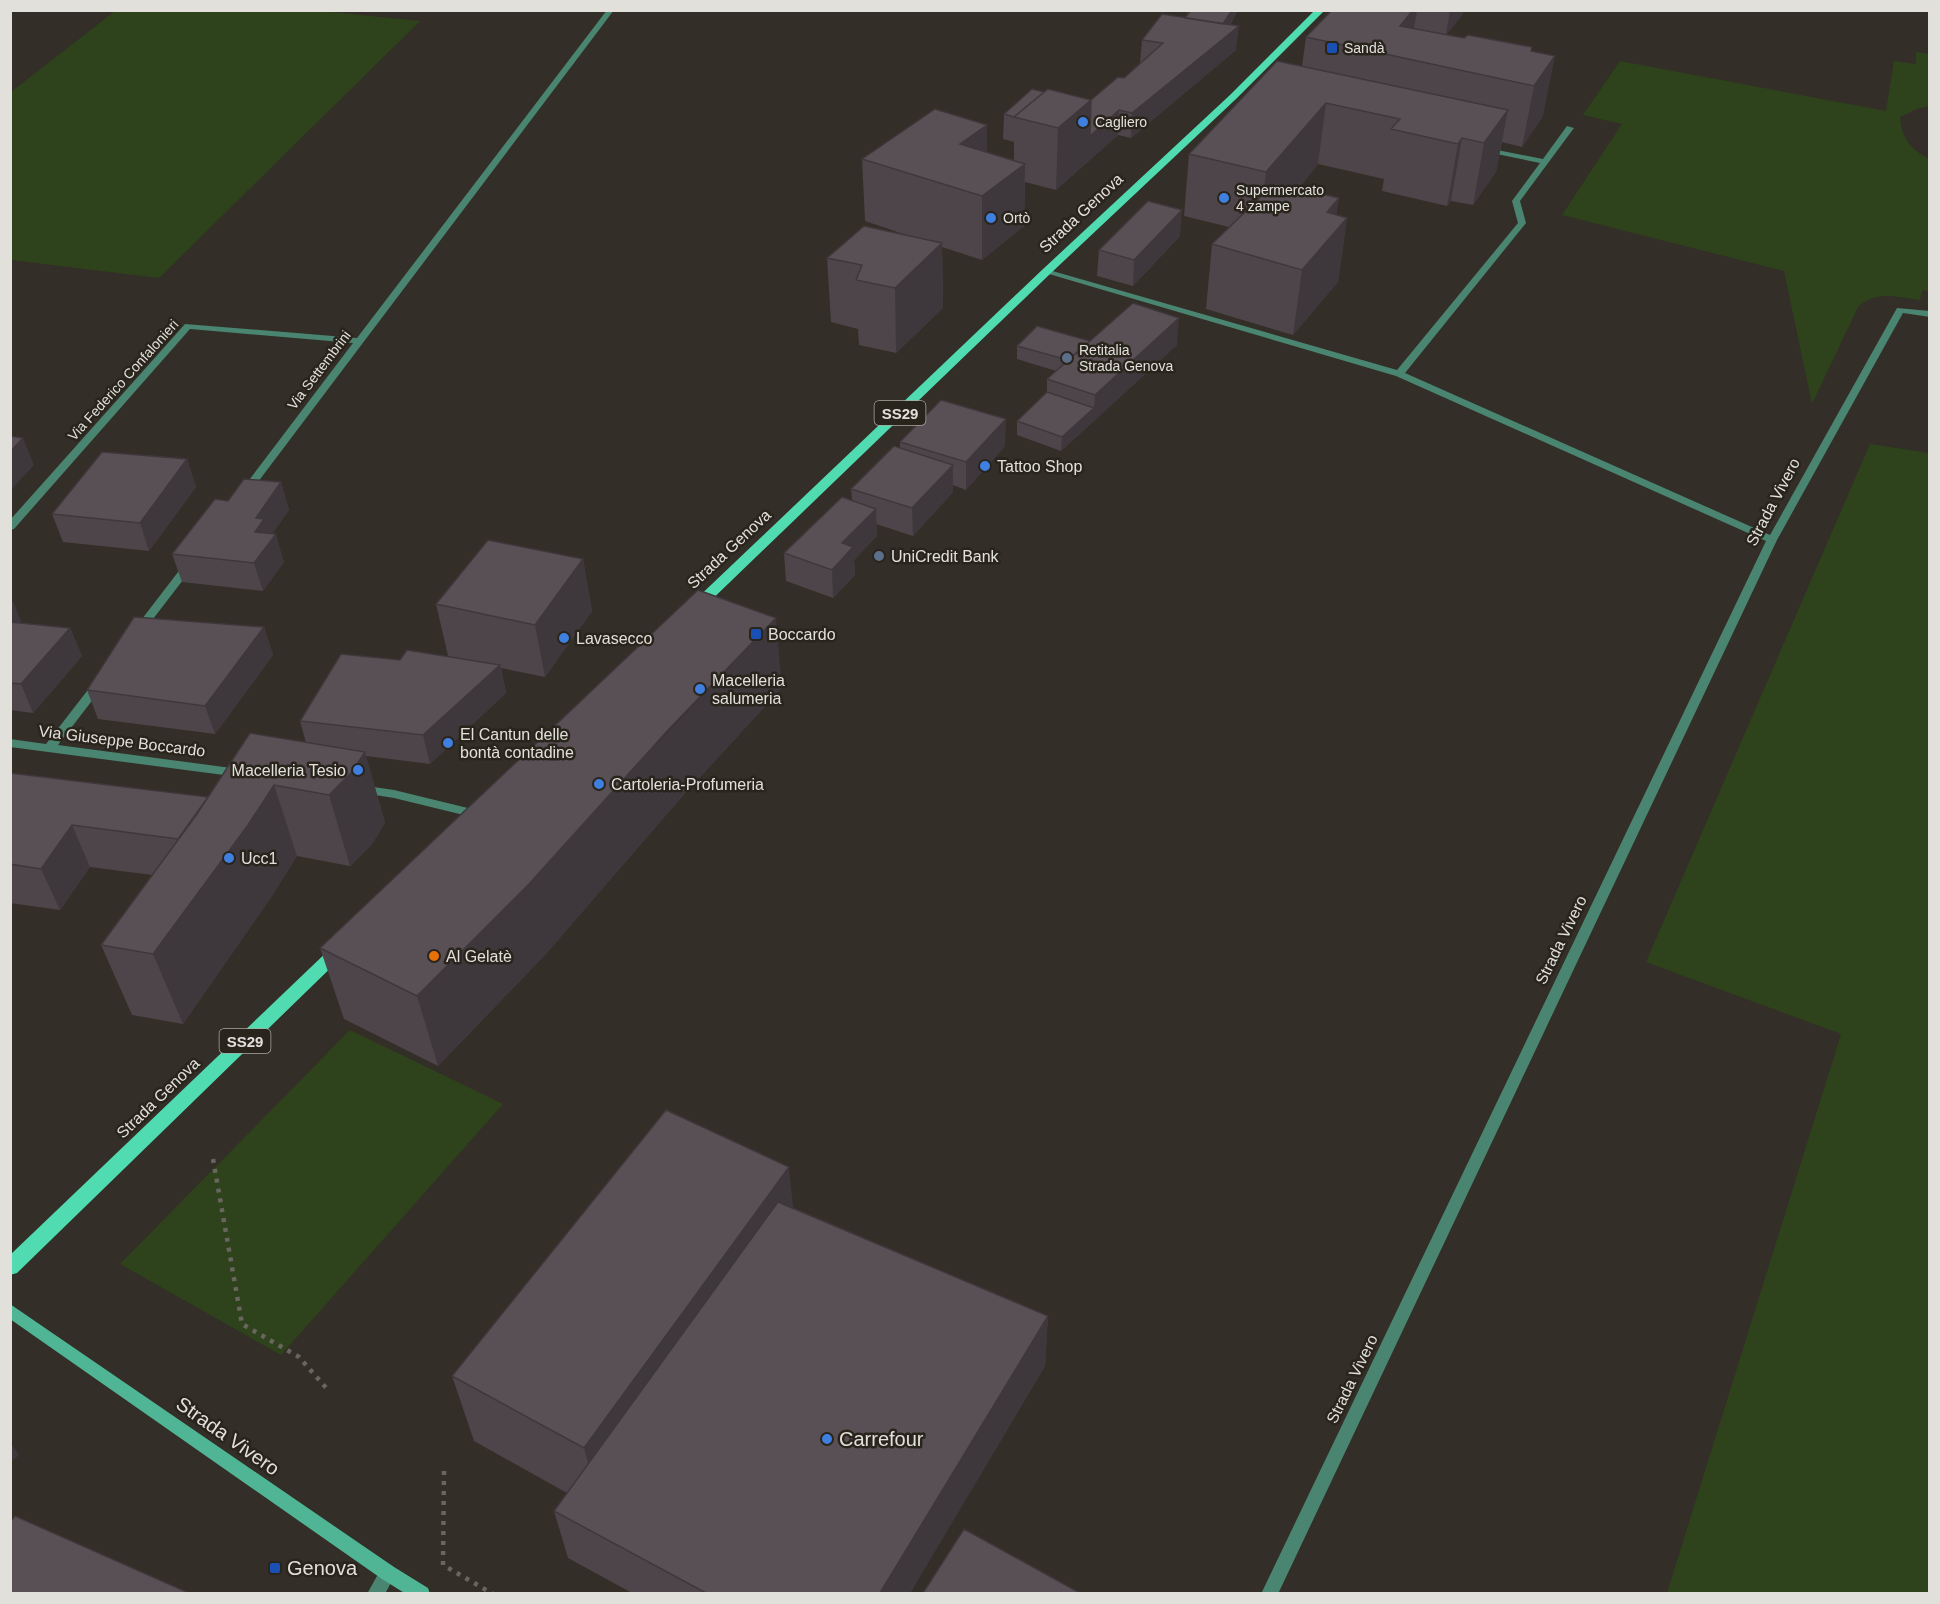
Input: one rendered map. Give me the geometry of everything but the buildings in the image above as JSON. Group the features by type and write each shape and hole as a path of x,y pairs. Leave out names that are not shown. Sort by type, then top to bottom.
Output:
{"main road":[{"name":"Strada Genova","path":"684,618 1046,272 1238,98 1259,69 1321,10"},
{"path":"460,830 480,810"},
{"name":"Strada Genova","path":"10,1267 352,938"}],"street":[{"name":"Via Settembrini","path":"239,500 611,10"},
{"path":"1399,374 1522,223 1516,201 1570,128"},
{"path":"1476,148 1545,162"},
{"path":"1046,272 1399,374 1772,540"},
{"name":"Strada Vivero","path":"1269,1593 1772,540 1900,310 1929,314"},
{"name":"Via Federico Confalonieri","path":"10,527 188,326 360,340"},
{"path":"133,638 196,556"},
{"path":"50,747 106,675"},
{"name":"Via Giuseppe Boccardo","path":"10,743 252,775"},
{"path":"346,788 394,794 480,810"},
{"name":"Strada Vivero","path":"10,1310 388,1573 422,1593"},
{"path":"375,1593 388,1573"}],"path":[{"path":"213,1159 242,1324 300,1357 328,1390"},
{"path":"444,1471 443,1565 493,1593"}],"green space":[{"path":"312,10 420,21 159,278 11,260 11,92 115,11"},
{"path":"1916,52 1929,54 1929,106 1900,117 1908,142 1929,159 1929,291 1922,290 1920,300 1887,296 1872,298 1858,307 1812,404 1784,271 1562,215 1622,124 1583,115 1620,61 1886,111 1894,61 1916,64"},
{"path":"1870,444 1929,453 1929,1593 1667,1593 1841,1034 1646,962"},
{"path":"350,1030 503,1104 281,1355 120,1264"}],"place":[{"name":"Sandà","path":"1332,48"},
{"name":"Cagliero","path":"1083,122"},
{"name":"Supermercato 4 zampe","path":"1224,198"},
{"name":"Ortò","path":"991,218"},
{"name":"Retitalia Strada Genova","path":"1067,358"},
{"name":"Tattoo Shop","path":"985,466"},
{"name":"UniCredit Bank","path":"879,556"},
{"name":"Boccardo","path":"756,634"},
{"name":"Lavasecco","path":"564,638"},
{"name":"Macelleria salumeria","path":"700,689"},
{"name":"El Cantun delle bontà contadine","path":"448,743"},
{"name":"Macelleria Tesio","path":"358,770"},
{"name":"Cartoleria-Profumeria","path":"599,784"},
{"name":"Ucc1","path":"229,858"},
{"name":"Al Gelatè","path":"434,956"},
{"name":"Carrefour","path":"827,1439"},
{"name":"Genova","path":"275,1568"}]}
